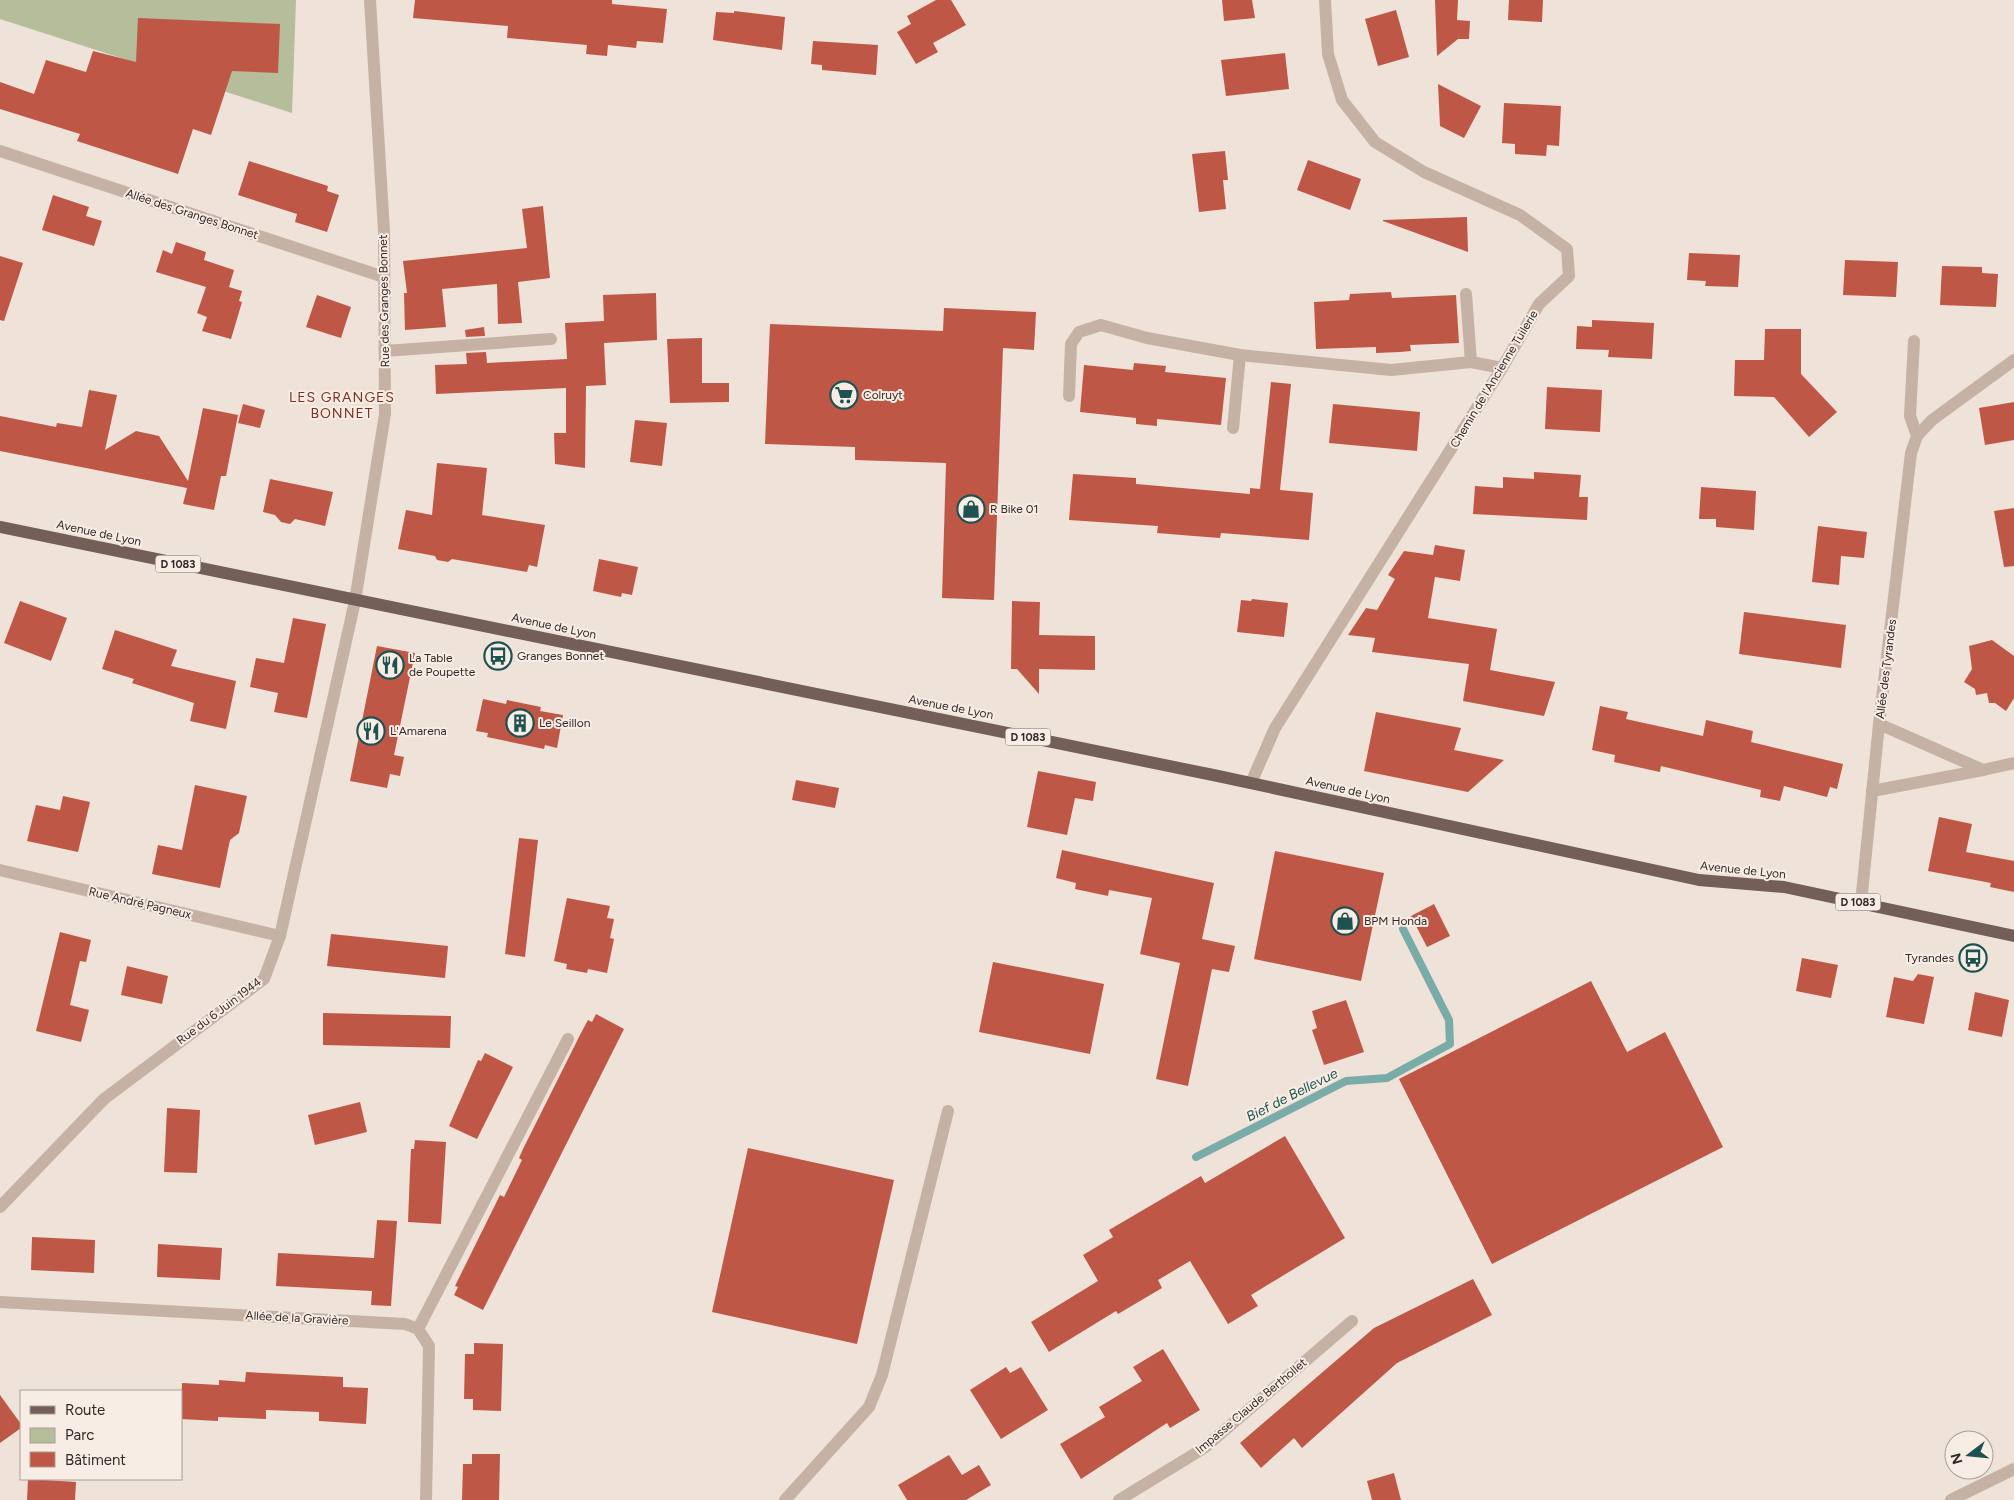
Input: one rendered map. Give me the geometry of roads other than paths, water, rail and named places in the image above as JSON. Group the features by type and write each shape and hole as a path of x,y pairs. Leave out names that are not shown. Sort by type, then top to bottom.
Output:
{"main road":[{"name":"Avenue de Lyon","path":"0,527 1251,783 1699,880 1784,887 2014,936"}],"street":[{"name":"Rue des Granges Bonnet","path":"355,601 386,414 384,231 370,0"},
{"name":"Chemin de l'Ancienne Tuilerie","path":"1251,783 1275,728 1502,368 1539,304 1569,276 1567,248 1520,216 1424,172 1375,142 1342,100 1328,54 1325,0"},
{"name":"Allée des Granges Bonnet","path":"0,150 384,277"},
{"path":"1466,294 1470,362"},
{"path":"1069,396 1071,344 1079,332 1101,325 1147,338 1240,355 1391,370 1470,362 1502,368"},
{"path":"385,351 551,339"},
{"path":"1914,342 1910,416 1917,436"},
{"path":"1233,428 1240,355"},
{"name":"Allée des Tyrandes","path":"1861,903 1879,724 1911,453 1917,436 1932,420 2014,360"},
{"name":"Rue du 6 Juin 1944","path":"0,1206 104,1099 264,979 280,936 355,601"},
{"path":"1879,724 1983,770"},
{"path":"1872,791 2014,763"},
{"name":"Rue André Pagneux","path":"0,870 280,936"},
{"path":"426,1500 429,1346 418,1329 568,1039"},
{"path":"785,1500 869,1407 882,1375 948,1111"},
{"name":"Allée de la Gravière","path":"0,1302 405,1324 418,1329"},
{"name":"Impasse Claude Berthollet","path":"1119,1500 1204,1448 1352,1321"},
{"path":"1951,1500 2014,1469"}],"waterway":[{"name":"Bief de Bellevue","path":"1196,1157 1346,1081 1387,1078 1450,1044 1449,1020 1403,929"}],"place":[{"name":"Colruyt","path":"844,395"},
{"name":"R Bike 01","path":"971,509"},
{"name":"Granges Bonnet","path":"498,656"},
{"name":"La Table de Poupette","path":"390,665"},
{"name":"Le Seillon","path":"520,723"},
{"name":"L'Amarena","path":"371,731"},
{"name":"BPM Honda","path":"1345,921"},
{"name":"Tyrandes","path":"1973,958"}],"district":[{"name":"LES GRANGES BONNET","path":"342,406"}]}
